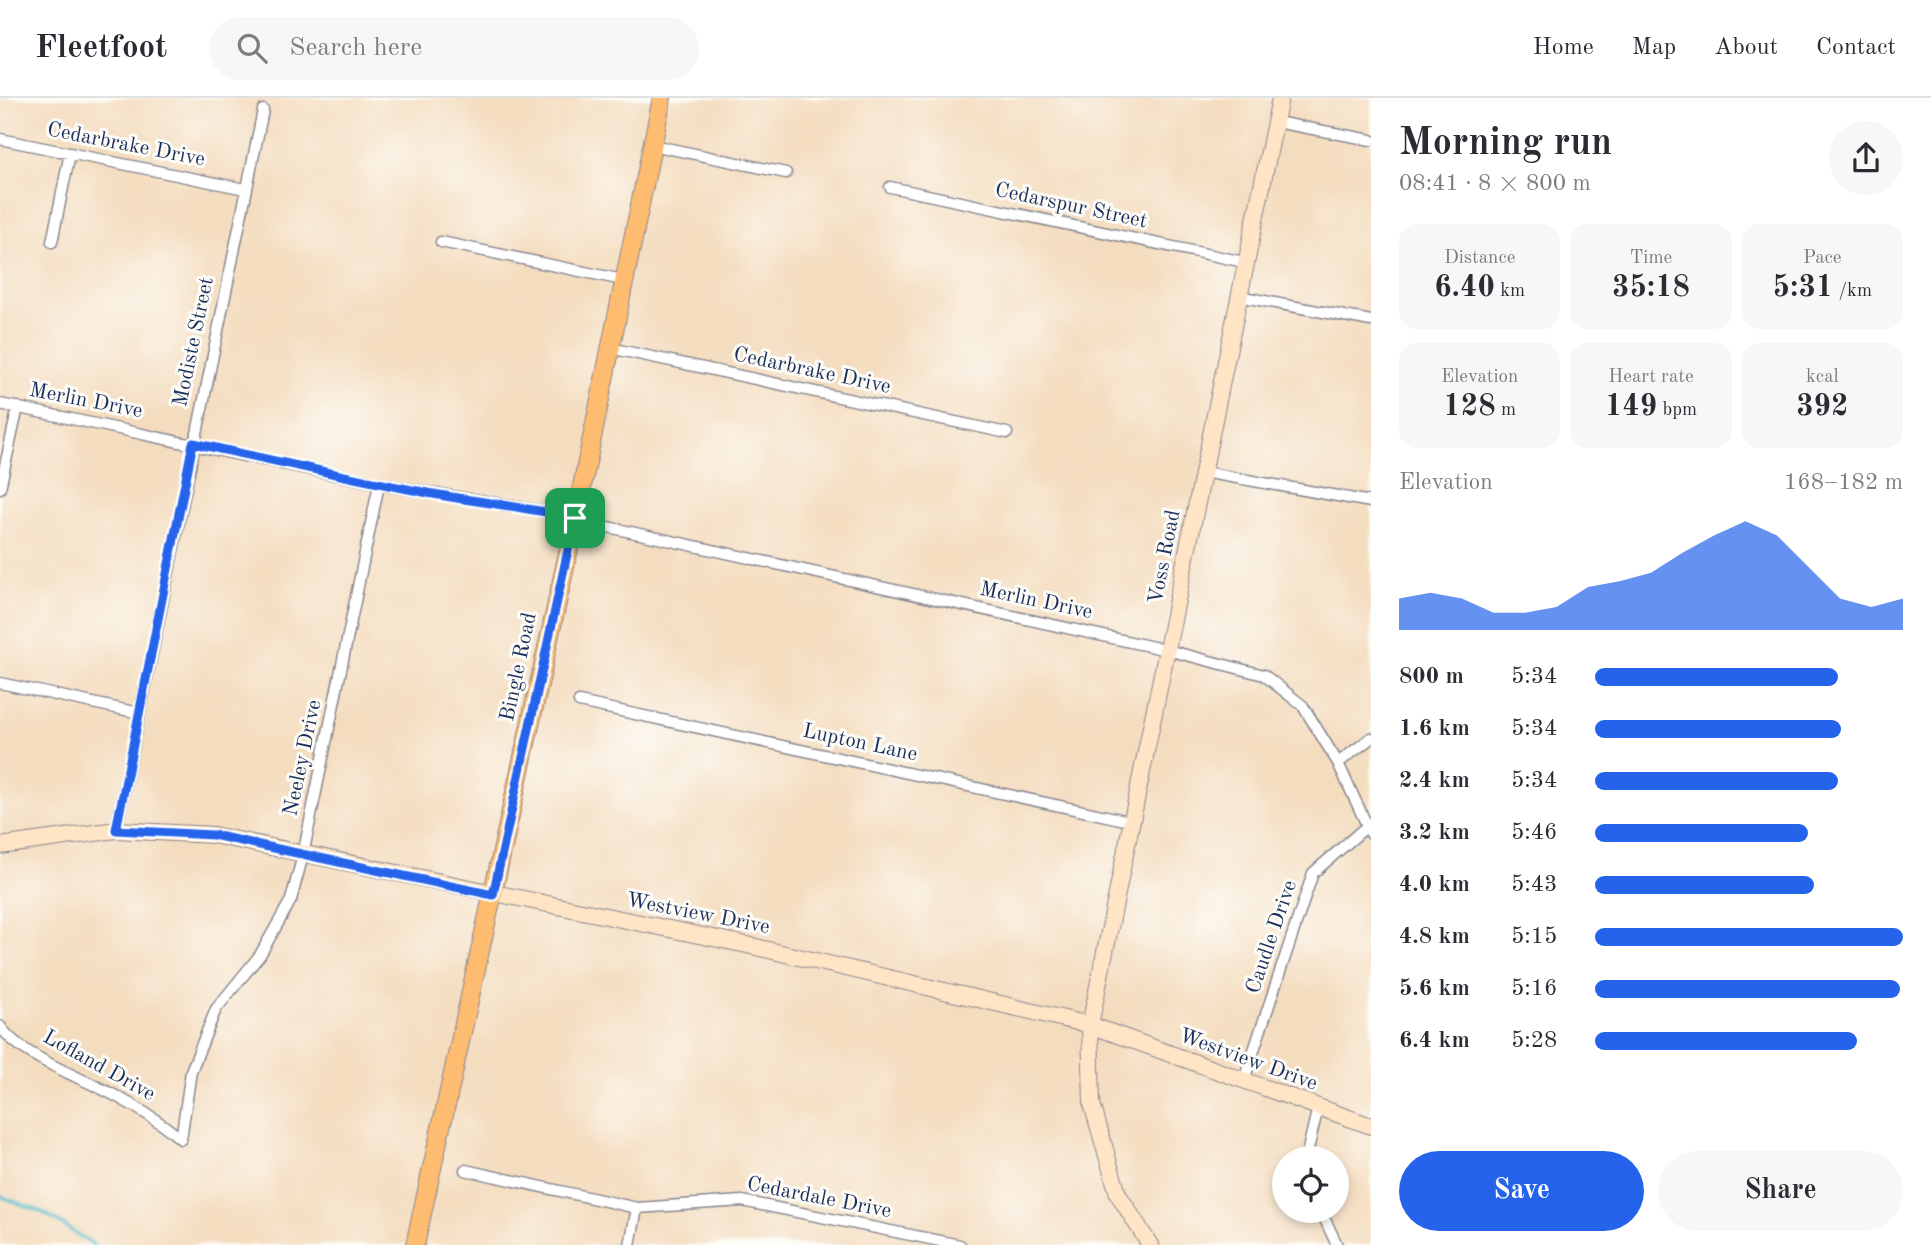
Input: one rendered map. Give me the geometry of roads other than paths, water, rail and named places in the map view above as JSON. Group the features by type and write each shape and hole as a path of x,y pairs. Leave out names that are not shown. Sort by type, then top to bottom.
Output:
{"main road":[{"name":"Bingle Road","path":"415,1245 575,518 662,98"},
{"name":"Voss Road","path":"1150,1245 1118,1194 1092,1104 1090,1025 1134,822 1244,262 1280,98"},
{"name":"Westview Drive","path":"0,846 116,830 213,835 493,895 747,945 1090,1025 1371,1126"}],"street":[{"name":"Modiste Street","path":"116,830 263,110"},
{"path":"1276,122 1371,140"},
{"name":"Cedarbrake Drive","path":"0,139 245,189"},
{"path":"652,145 786,173"},
{"path":"52,242 70,153"},
{"name":"Cedarspur Street","path":"890,187 1244,262"},
{"path":"441,242 623,280"},
{"path":"1238,296 1371,321"},
{"name":"Cedarbrake Drive","path":"610,348 1007,433"},
{"name":"Merlin Drive","path":"0,404 379,484 479,502 518,505 575,518"},
{"path":"0,488 18,407"},
{"path":"1203,472 1371,502"},
{"name":"Neeley Drive","path":"181,1139 191,1072 216,1009 266,944 291,900 303,855 379,484"},
{"name":"Merlin Drive","path":"608,527 1167,650 1264,675 1303,706 1338,763 1369,830"},
{"path":"0,683 139,713"},
{"name":"Lupton Lane","path":"579,702 1134,822"},
{"path":"1338,763 1371,738"},
{"name":"Caudle Drive","path":"1244,1080 1313,873 1369,830"},
{"name":"Lofland Drive","path":"0,1026 5,1033 43,1059 126,1102 161,1123 181,1139"},
{"path":"1310,1146 1318,1107"},
{"name":"Cedardale Drive","path":"465,1170 637,1208 742,1202 960,1245"},
{"path":"630,1245 637,1208"},
{"path":"1327,1223 1337,1245"}],"waterway":[{"path":"0,1196 44,1213 94,1245"}]}
